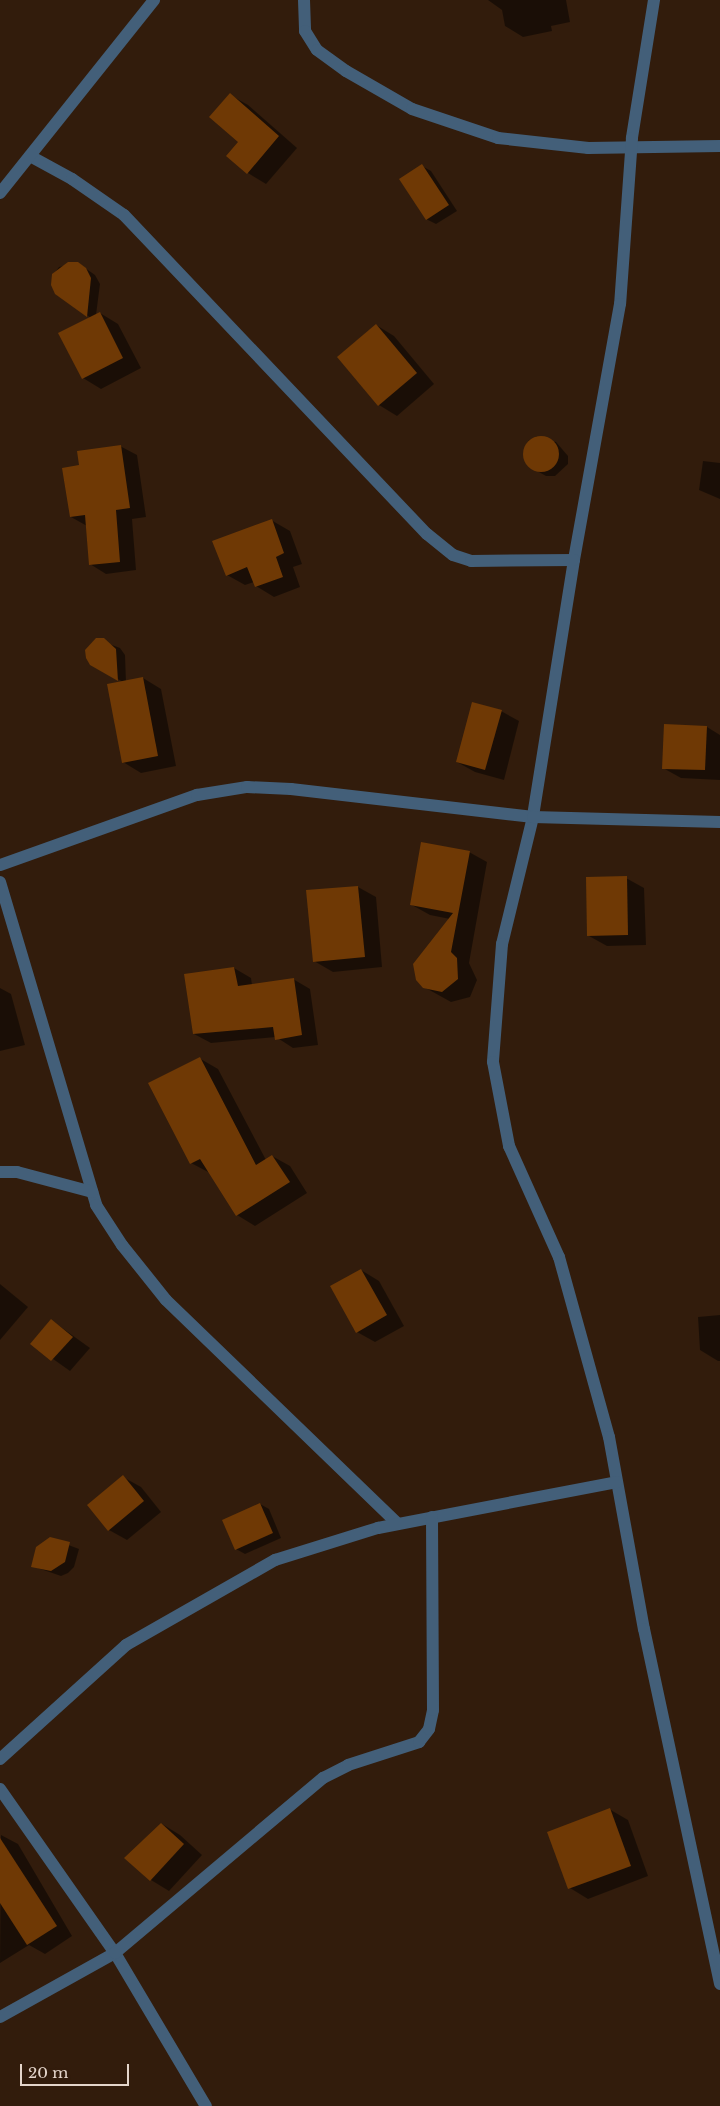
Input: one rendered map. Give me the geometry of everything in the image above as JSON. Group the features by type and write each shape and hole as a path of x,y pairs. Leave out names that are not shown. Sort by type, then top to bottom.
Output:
{"street":[{"path":"0,193 154,0"},
{"path":"304,0 305,31 317,50 346,71 412,108 498,138 588,148 631,149 720,146"},
{"path":"654,0 631,149 620,304 574,560 533,817 502,944 493,1062 509,1146 560,1257 609,1437 644,1629 720,1984"},
{"path":"30,156 72,179 124,216 427,534 453,556 471,561 574,560"},
{"path":"0,865 197,795 247,787 291,788 533,817 720,822"},
{"path":"0,882 96,1205 122,1245 166,1300 398,1524"},
{"path":"0,1172 17,1172 92,1192"},
{"path":"0,1759 126,1645 275,1560 398,1524 617,1482"},
{"path":"0,2017 115,1953 323,1778 348,1765 419,1742 429,1729 433,1710 432,1517"},
{"path":"0,1789 115,1953 206,2106"}],"building":[{"path":"230,93 279,136 247,174 226,156 238,142 209,117"},
{"path":"422,164 449,205 426,220 399,179"},
{"path":"68,262 78,262 86,268 91,278 87,317 55,294 51,285 52,274"},
{"path":"100,312 123,358 82,379 58,333"},
{"path":"376,324 417,373 378,406 337,357"},
{"path":"541,436 548,437 554,441 558,447 558,461 554,467 548,471 541,472 534,471 528,467 524,461 523,454 524,447 528,441 534,437"},
{"path":"121,445 130,508 116,510 120,562 89,565 85,515 70,517 62,468 79,465 77,451"},
{"path":"272,519 284,553 276,557 283,577 255,587 247,567 226,576 212,541"},
{"path":"96,638 104,638 116,649 118,681 90,665 86,658 85,650"},
{"path":"143,677 158,756 122,763 107,684"},
{"path":"472,702 502,710 485,770 456,762"},
{"path":"664,724 707,726 705,770 662,769"},
{"path":"421,842 470,851 451,952 457,958 458,979 442,992 423,988 416,980 413,964 453,913 410,905"},
{"path":"627,876 628,935 587,936 586,877"},
{"path":"358,886 365,957 313,962 306,890"},
{"path":"234,967 238,986 294,978 302,1035 275,1040 273,1027 193,1034 184,974"},
{"path":"200,1057 256,1165 272,1155 290,1182 236,1216 200,1159 190,1164 148,1083"},
{"path":"361,1269 387,1315 356,1333 330,1286"},
{"path":"51,1319 73,1337 51,1361 30,1344"},
{"path":"123,1475 144,1501 108,1531 87,1505"},
{"path":"260,1503 273,1533 235,1550 222,1520"},
{"path":"50,1537 70,1542 65,1562 51,1571 31,1567 36,1547"},
{"path":"610,1808 631,1866 568,1889 547,1832"},
{"path":"161,1823 184,1844 150,1881 124,1858"},
{"path":"0,1838 57,1926 27,1945 0,1903"}]}
